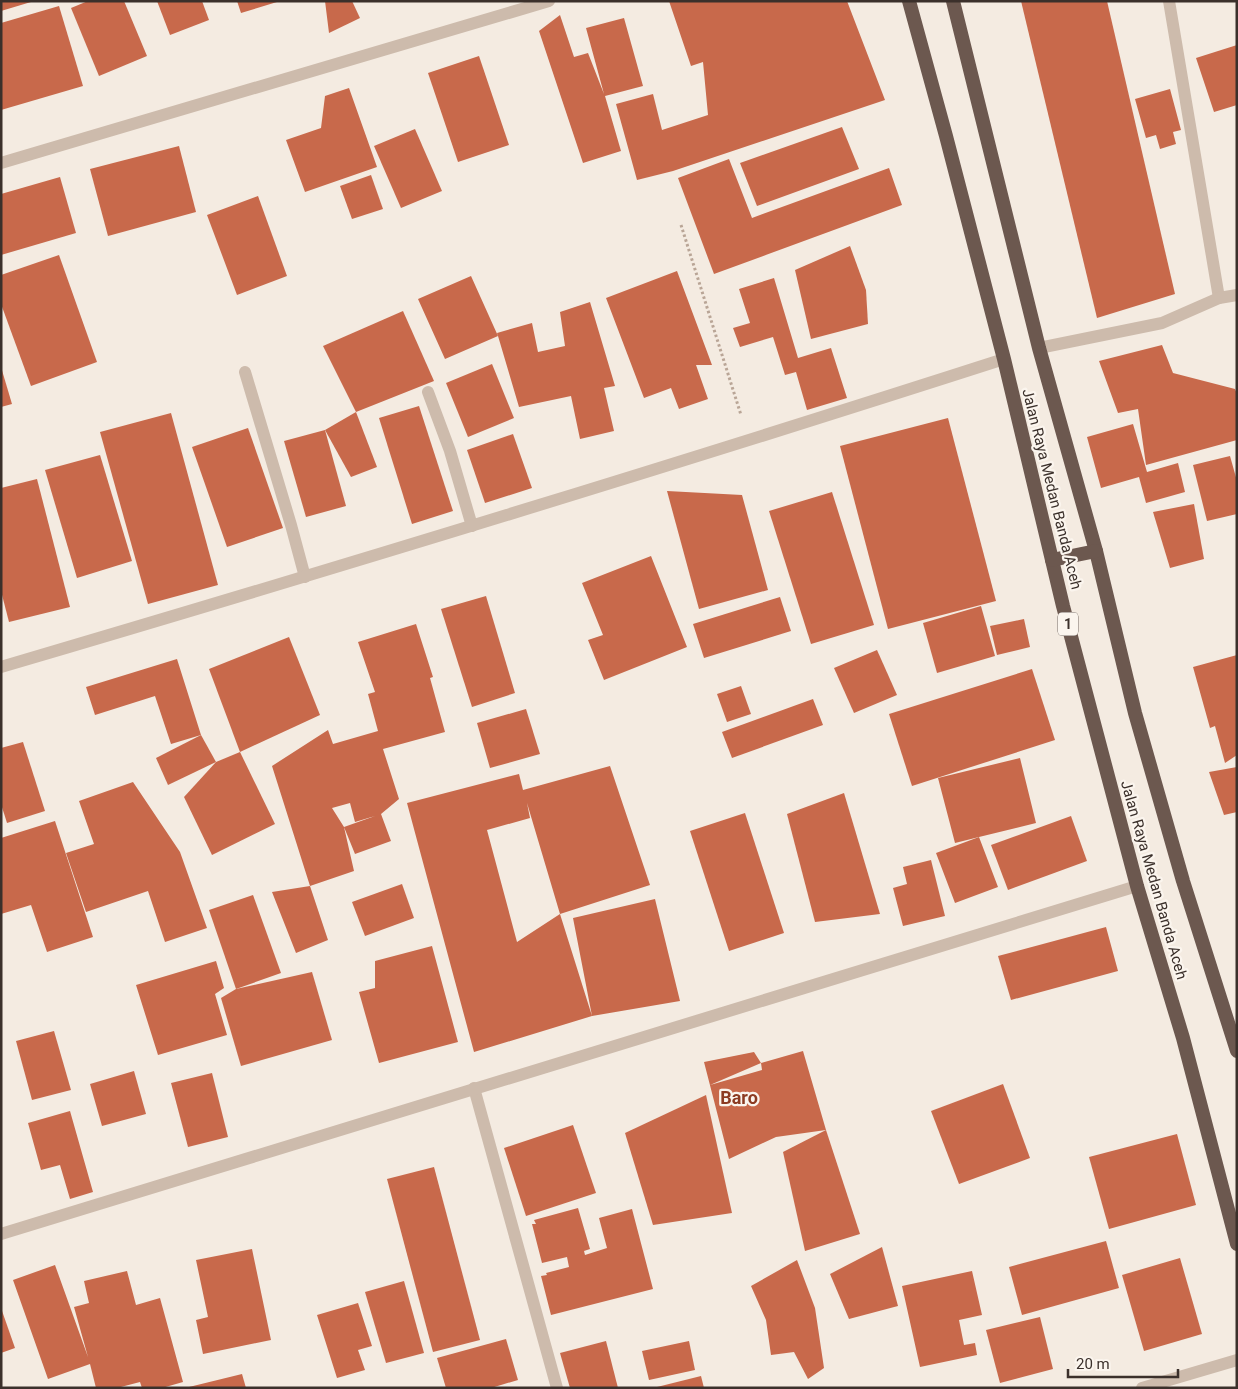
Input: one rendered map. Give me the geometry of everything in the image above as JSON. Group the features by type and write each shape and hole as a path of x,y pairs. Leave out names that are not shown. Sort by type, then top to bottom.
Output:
{"highway":[{"name":"Jalan Raya Medan Banda Aceh","path":"909,1 1004,359 1052,560 1137,886 1183,1038 1237,1244"},
{"name":"Jalan Raya Medan Banda Aceh","path":"953,1 1040,348 1096,551 1140,732 1183,881 1237,1051"},
{"path":"1052,560 1096,551"}],"street":[{"path":"1,163 549,1"},
{"path":"1169,1 1219,298"},
{"path":"1040,348 1162,323 1219,298 1237,295"},
{"path":"1,667 305,577 750,441 1004,359"},
{"path":"245,372 305,577"},
{"path":"428,392 450,451 472,526"},
{"path":"1,1234 1137,886"},
{"path":"474,1088 557,1388"},
{"path":"1142,1388 1237,1360"}],"path":[{"path":"681,225 750,441"}],"building":[{"path":"1,1 31,1 31,2 1,11"},
{"path":"88,1 124,1 147,56 99,76 71,8"},
{"path":"157,1 202,1 209,20 170,35"},
{"path":"237,1 277,1 277,2 241,13"},
{"path":"325,1 352,1 360,18 329,33"},
{"path":"669,1 847,1 885,100 673,171 637,180 616,104 653,94 662,130 708,115 703,62 691,66"},
{"path":"1021,1 1107,1 1175,294 1097,318"},
{"path":"59,6 83,86 1,110 1,23"},
{"path":"560,15 574,57 588,53 604,94 586,28 624,18 643,86 605,96 621,151 583,163 539,31"},
{"path":"1237,45 1237,105 1214,112 1196,58"},
{"path":"479,56 509,145 458,162 428,73"},
{"path":"349,88 377,167 305,192 286,140 321,128 325,96"},
{"path":"1170,89 1181,130 1173,132 1176,144 1160,149 1156,135 1146,138 1135,99"},
{"path":"842,127 859,169 757,206 740,163"},
{"path":"415,129 442,191 401,208 374,146"},
{"path":"179,146 196,212 108,236 90,169"},
{"path":"729,159 752,218 889,168 902,205 714,274 678,178"},
{"path":"371,175 383,209 352,219 340,186"},
{"path":"60,177 76,233 1,255 1,194"},
{"path":"258,196 287,276 237,295 207,215"},
{"path":"850,246 866,290 868,324 811,339 795,270"},
{"path":"59,255 97,362 31,386 1,304 1,275"},
{"path":"677,271 712,365 696,365 708,399 679,409 671,388 644,398 606,298"},
{"path":"471,276 498,336 445,359 418,299"},
{"path":"774,278 798,358 831,348 847,398 807,410 796,372 785,375 773,337 740,347 733,328 750,323 739,289"},
{"path":"590,302 615,386 604,388 614,431 580,439 571,396 519,407 497,333 532,323 538,352 565,346 560,312"},
{"path":"403,311 434,381 356,412 323,346"},
{"path":"1162,345 1173,373 1235,389 1237,394 1237,440 1146,465 1138,409 1118,413 1099,361"},
{"path":"492,364 514,418 468,437 446,383"},
{"path":"1,367 12,404 1,407"},
{"path":"419,406 453,511 412,524 379,418"},
{"path":"356,412 377,467 351,477 325,430"},
{"path":"171,413 218,585 148,604 100,432"},
{"path":"948,418 996,601 888,629 840,446"},
{"path":"1133,424 1147,472 1178,463 1185,492 1146,503 1139,477 1101,488 1087,437"},
{"path":"248,428 283,528 227,547 192,447"},
{"path":"325,430 346,506 306,517 284,441"},
{"path":"513,434 532,488 485,503 467,450"},
{"path":"100,455 132,561 77,578 45,470"},
{"path":"1230,456 1237,481 1237,514 1207,521 1193,465"},
{"path":"37,479 70,607 9,622 1,591 1,488"},
{"path":"667,491 742,495 768,590 699,609"},
{"path":"832,492 874,625 811,644 769,511"},
{"path":"1194,504 1204,559 1170,568 1153,512"},
{"path":"651,556 687,647 604,680 588,640 603,635 582,583"},
{"path":"486,596 515,693 472,707 441,609"},
{"path":"780,597 791,631 704,658 693,624"},
{"path":"981,606 995,656 937,673 923,623"},
{"path":"1024,619 1030,647 997,655 990,626"},
{"path":"416,624 433,677 430,678 445,732 383,749 399,799 381,814 391,841 355,854 344,827 354,871 310,886 272,766 328,730 333,744 378,731 368,694 375,692 358,642","holes":["350,803 355,822 375,816 344,827 332,808"]},
{"path":"289,637 320,715 240,752 209,669"},
{"path":"877,650 897,695 854,713 834,668"},
{"path":"1237,655 1237,755 1225,763 1215,726 1210,728 1193,667"},
{"path":"177,659 201,735 171,744 155,696 95,715 86,687"},
{"path":"1032,669 1055,740 912,786 889,714"},
{"path":"741,686 751,714 727,722 717,694"},
{"path":"813,699 823,725 732,758 722,732"},
{"path":"526,709 540,754 490,768 477,723"},
{"path":"201,735 216,762 168,785 156,758"},
{"path":"23,742 45,811 7,823 1,804 1,748"},
{"path":"240,752 275,824 212,855 184,797 216,762"},
{"path":"1020,758 1036,823 955,843 938,778"},
{"path":"610,766 650,885 560,914 592,1016 474,1052 407,803 519,774 523,790","holes":["527,803 560,914 517,942 487,830 530,818"]},
{"path":"1237,767 1237,812 1224,815 1209,772"},
{"path":"133,782 180,852 207,928 165,942 148,891 86,912 66,853 94,844 79,801"},
{"path":"844,793 880,914 815,922 787,814"},
{"path":"745,813 784,933 729,951 690,831"},
{"path":"1071,816 1087,861 1008,890 991,845"},
{"path":"55,821 93,937 47,952 31,905 1,914 1,838"},
{"path":"979,837 998,887 955,903 936,853"},
{"path":"931,860 945,916 903,926 893,888 907,884 903,867"},
{"path":"402,884 414,918 365,936 352,902"},
{"path":"310,886 328,940 296,953 272,892"},
{"path":"253,895 281,973 236,989 209,910"},
{"path":"655,899 680,1001 592,1016 573,918"},
{"path":"1106,927 1118,971 1011,1000 998,956"},
{"path":"432,946 458,1042 379,1063 359,992 375,988 375,961"},
{"path":"216,961 224,988 215,994 227,1035 158,1055 136,985"},
{"path":"312,972 332,1040 241,1066 221,998 236,989"},
{"path":"54,1031 71,1090 32,1100 16,1041"},
{"path":"803,1051 826,1130 776,1137 729,1159 704,1062 754,1052 761,1063","holes":["761,1063 762,1070 710,1085"]},
{"path":"134,1071 146,1114 102,1126 90,1084"},
{"path":"212,1073 228,1137 188,1147 171,1083"},
{"path":"1003,1084 1030,1158 959,1184 931,1111"},
{"path":"706,1095 732,1213 653,1225 625,1133"},
{"path":"70,1111 93,1192 70,1199 60,1165 41,1170 28,1123"},
{"path":"573,1125 596,1193 526,1216 504,1148"},
{"path":"826,1130 860,1234 805,1251 783,1152"},
{"path":"1177,1134 1196,1205 1109,1229 1089,1157"},
{"path":"434,1167 480,1340 433,1352 387,1179"},
{"path":"578,1208 590,1249 584,1251 585,1255 607,1248 599,1218 632,1209 653,1289 551,1315 541,1276 569,1267 567,1257 542,1263 532,1224 536,1224 534,1220"},
{"path":"1106,1241 1119,1288 1022,1315 1009,1267"},
{"path":"882,1247 898,1306 849,1319 830,1274"},
{"path":"252,1249 271,1340 203,1354 196,1320 208,1317 196,1260"},
{"path":"1180,1258 1202,1334 1144,1351 1122,1275"},
{"path":"797,1260 815,1308 824,1368 808,1379 794,1352 771,1355 766,1320 751,1286"},
{"path":"55,1265 88,1357 74,1307 89,1303 84,1281 127,1271 136,1305 160,1298 183,1382 162,1388 142,1388 140,1382 117,1388 96,1388 90,1364 48,1379 13,1280"},
{"path":"972,1271 982,1315 959,1320 964,1345 975,1343 977,1355 920,1367 902,1286"},
{"path":"404,1281 424,1353 386,1363 365,1292"},
{"path":"358,1303 372,1346 358,1350 365,1370 337,1378 317,1315"},
{"path":"1,1308 15,1348 1,1353"},
{"path":"1040,1317 1053,1369 1000,1383 986,1330"},
{"path":"506,1339 518,1380 491,1388 446,1388 437,1358"},
{"path":"606,1341 618,1388 570,1388 560,1353"},
{"path":"689,1341 695,1370 649,1380 642,1351"},
{"path":"242,1374 246,1388 189,1388 189,1387"},
{"path":"701,1376 704,1388 657,1388 657,1387"}],"district":[{"name":"Baro","path":"739,1098"}]}
